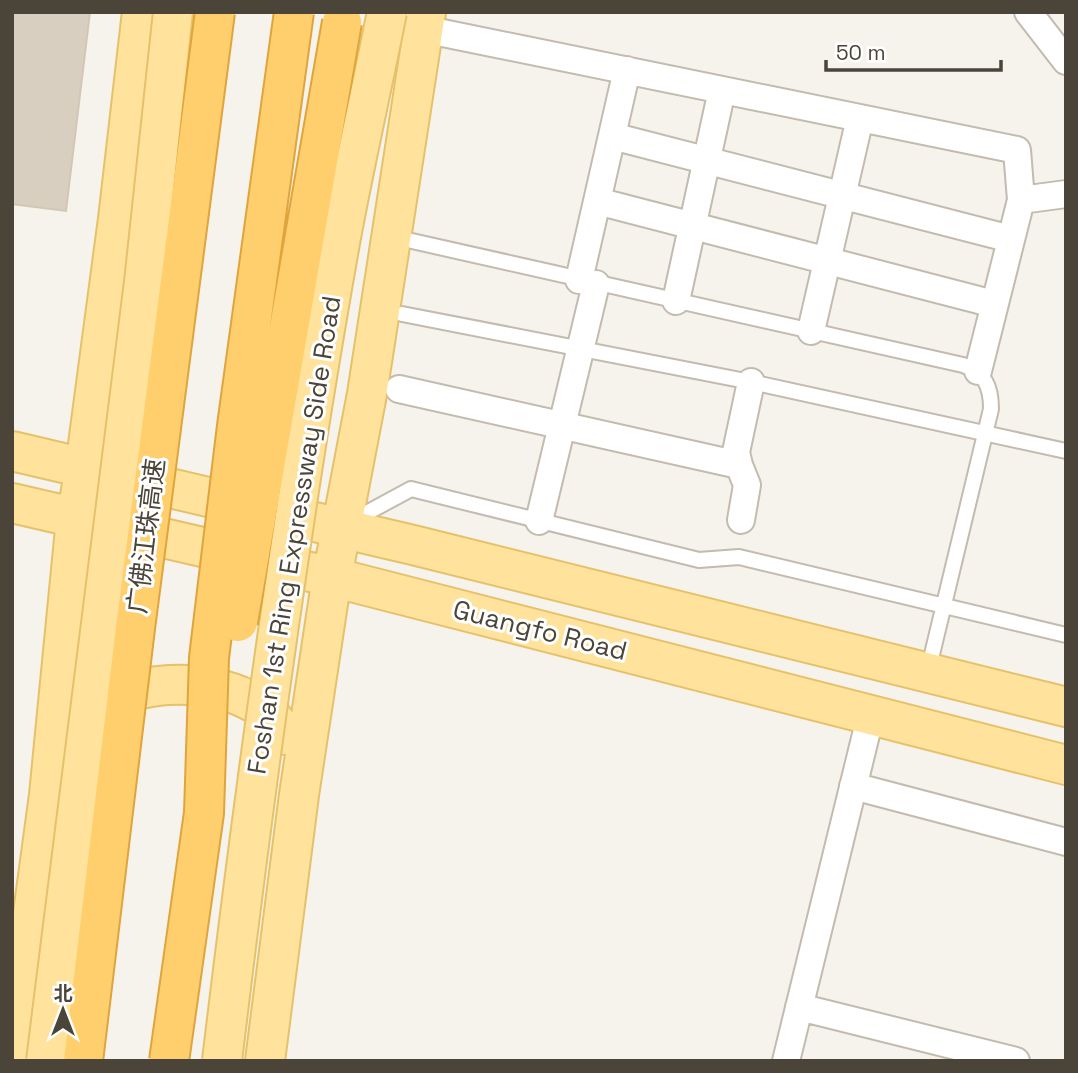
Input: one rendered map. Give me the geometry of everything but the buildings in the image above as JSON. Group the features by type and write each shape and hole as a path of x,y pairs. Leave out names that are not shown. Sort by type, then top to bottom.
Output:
{"highway":[{"name":"广佛江珠高速","path":"83,1061 138,601 215,12"},
{"path":"204,813 209,658 237,426 294,12"},
{"path":"169,1061 204,813 342,22"}],"main road":[{"path":"13,1061 52,763 76,519 120,205 142,12"},
{"path":"46,1061 144,282 173,12"},
{"name":"Foshan 1st Ring Expressway Side Road","path":"222,1061 257,775 301,475 341,236 387,12"},
{"name":"Foshan 1st Ring Expressway Side Road","path":"265,1061 299,795 332,577 366,394 425,20"},
{"name":"Guangfo Road","path":"12,452 340,528 1066,707"},
{"name":"Guangfo Road","path":"12,503 332,577 1066,765"},
{"path":"52,763 70,735 95,710 114,697 157,685 203,687 257,704 274,718 287,738 299,795"}],"street":[{"path":"1028,12 1066,61"},
{"path":"425,20 627,70 1017,150 1021,200 978,371"},
{"path":"539,521 580,349 597,201 627,70"},
{"path":"676,301 722,90"},
{"path":"811,331 860,118"},
{"path":"612,136 1011,239"},
{"path":"1021,200 1066,194"},
{"path":"597,201 995,304"},
{"path":"741,520 747,485 736,452 751,382"},
{"path":"399,389 739,465"},
{"path":"786,1061 871,715"},
{"path":"853,786 1066,842"},
{"path":"799,1006 1016,1061"}],"lane":[{"path":"412,241 963,365 978,371 987,382 991,409 928,673"},
{"path":"402,314 751,382 1066,451"},
{"path":"340,528 411,489 699,560 739,557 1066,635"}]}
